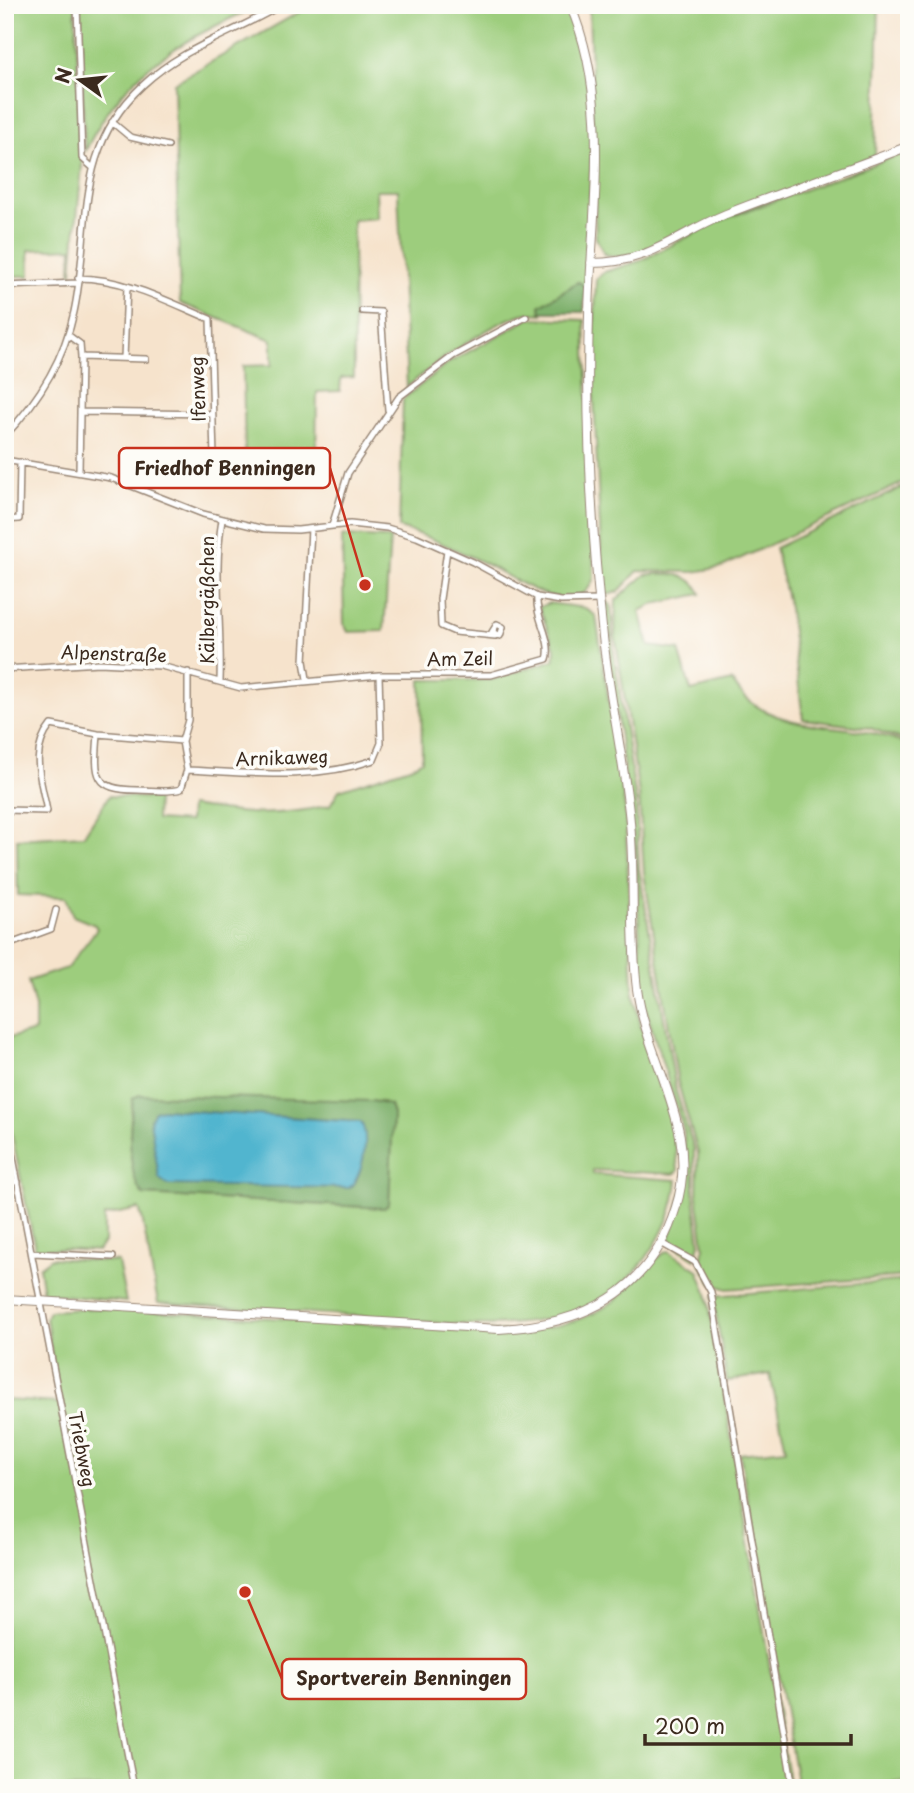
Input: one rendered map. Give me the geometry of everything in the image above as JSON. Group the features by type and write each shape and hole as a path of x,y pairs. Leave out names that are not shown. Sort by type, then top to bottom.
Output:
{"street":[{"path":"77,5 82,158 92,167"},
{"path":"5,436 28,411 53,373 68,335 78,280 92,167 112,122 141,86 166,65 281,5"},
{"path":"5,1299 499,1329 529,1328 569,1319 607,1302 642,1271 661,1243 681,1189 681,1142 674,1104 645,1027 637,990 630,824 599,600 589,369 594,190 593,107 586,52 570,5"},
{"path":"112,122 130,137 168,146"},
{"path":"591,263 624,262 639,257 720,217 909,146"},
{"path":"5,286 94,278 127,286 124,358"},
{"name":"Ifenweg","path":"127,286 210,319 214,457"},
{"path":"362,311 381,312 388,410"},
{"path":"332,526 348,473 388,410 432,370 526,317"},
{"path":"68,335 80,344 79,471"},
{"path":"81,357 146,359"},
{"path":"81,412 212,414"},
{"path":"5,460 79,471 125,483 222,520 275,531 332,526 387,528 447,550 537,597 561,601 599,600"},
{"path":"5,520 19,519 20,462"},
{"name":"Kälbergäßchen","path":"220,681 222,634 217,573 222,520"},
{"path":"307,679 304,661 311,529"},
{"path":"447,550 440,599 441,626 455,632 495,636"},
{"name":"Am Zeil","path":"220,681 241,688 307,679 379,674 491,675 547,659 549,651 536,614 537,597"},
{"name":"Alpenstraße","path":"5,669 99,663 161,666 220,681"},
{"path":"98,734 95,766 104,785 114,790 181,789 187,770 182,741 188,720 188,672"},
{"name":"Arnikaweg","path":"187,770 264,775 306,774 374,760 381,743 379,674"},
{"path":"5,810 47,811 37,757 40,739 51,726 98,734 182,741"},
{"path":"5,946 51,929 56,910"},
{"name":"Triebweg","path":"5,1116 134,1788"},
{"path":"5,1181 18,1182"},
{"path":"661,1243 695,1262 710,1292 793,1788"},
{"path":"33,1254 113,1257"}],"green space":[{"path":"5,5 75,5 82,166 71,280 72,248 29,250 30,276 8,276"},
{"path":"79,5 274,5 238,15 212,28 148,68 114,104 85,152"},
{"path":"312,5 565,5 578,38 590,108 586,286 578,282 540,306 543,314 522,314 493,327 431,367 407,387 398,190 376,190 377,218 353,220 354,377 341,378 340,391 317,392 316,461 290,461 289,484 229,482 230,464 245,455 243,366 272,365 272,340 180,303 174,83"},
{"path":"589,5 879,5 875,156 641,253 618,257 604,254 596,238"},
{"path":"909,151 909,480 722,567 694,572 638,571 618,592 603,596 593,376 596,279 604,272 640,261 717,222"},
{"path":"578,282 586,286 584,312 541,312 540,306"},
{"path":"530,318 585,320 594,578 585,592 573,598 558,598 542,593 453,548 399,528 403,399 450,362"},
{"path":"909,484 909,742 870,728 803,719 789,608 775,548"},
{"path":"342,536 390,538 384,631 348,632 344,624"},
{"path":"645,575 678,575 692,581 701,594 654,604 640,611 649,646 679,650 691,691 732,681 748,700 768,712 790,720 887,737 909,746 909,1276 727,1289 712,1284 700,1263 704,1247 697,1196 698,1153 678,1083 644,873 639,794 615,635 616,600"},
{"path":"607,602 611,605 613,649 636,801 639,869 676,1091 694,1149 694,1196 700,1244 695,1259 673,1245 670,1237 685,1181 684,1132 642,997 636,857 607,642 604,606"},
{"path":"549,603 585,608 596,616 625,809 633,990 640,1024 673,1120 678,1171 674,1174 593,1170 593,1174 677,1180 667,1221 646,1258 619,1287 587,1306 552,1318 514,1324 475,1325 158,1303 139,1209 104,1216 104,1242 98,1251 35,1248 5,1101 5,1039 35,1031 35,1007 28,981 67,968 97,929 95,925 73,916 66,897 18,895 17,839 84,835 109,796 157,798 156,820 189,822 190,806 276,813 330,805 339,790 413,766 422,760 421,680 491,680 554,660 555,649 539,607","holes":["140,1095 383,1102 393,1114 389,1204 384,1208 143,1195 134,1173 130,1148 131,1122 133,1098"]},
{"path":"140,1095 372,1101 390,1105 393,1114 389,1204 384,1208 143,1195 134,1175 132,1162 130,1135 133,1098","holes":["162,1109 361,1122 364,1144 356,1181 150,1120 155,1111"]},
{"path":"669,1251 698,1270 707,1293 790,1788 5,1788 5,1400 59,1403 46,1318 49,1311 100,1308 512,1332 578,1320 602,1309"},
{"path":"51,1258 118,1262 126,1302 43,1293 39,1267"},
{"path":"909,1280 909,1782 798,1788 740,1454 786,1449 770,1374 727,1381 713,1296"}],"water":[{"path":"162,1109 361,1122 365,1137 364,1156 358,1175 349,1188 167,1185 159,1178 150,1120 155,1111"}],"place":[{"name":"Friedhof Benningen","path":"365,585"},
{"name":"Sportverein Benningen","path":"245,1592"}]}
